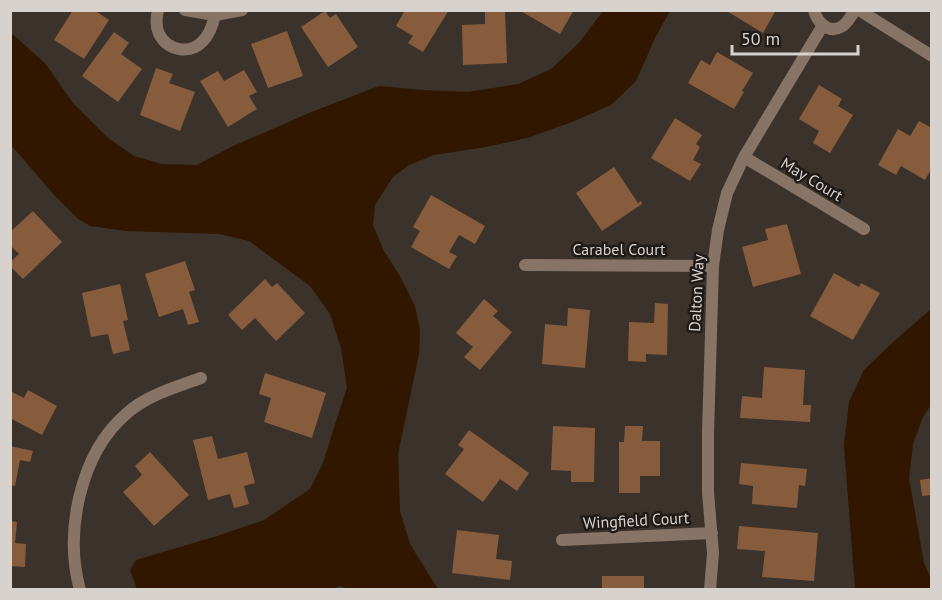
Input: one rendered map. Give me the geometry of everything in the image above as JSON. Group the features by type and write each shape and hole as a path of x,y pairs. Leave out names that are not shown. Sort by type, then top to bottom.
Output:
{"street":[{"path":"158,10 159,34 170,46 178,50 196,47 204,41 215,15"},
{"path":"185,10 215,15 242,10"},
{"path":"814,10 816,18 823,25 832,28 841,27 857,10 932,56"},
{"name":"Dalton Way","path":"710,590 713,570 707,454 713,266 722,210 744,156 823,25"},
{"name":"May Court","path":"744,156 864,229"},
{"name":"Carabel Court","path":"525,265 713,266"},
{"path":"80,590 74,546 77,509 87,473 103,440 126,413 142,402 201,378"},
{"name":"Wingfield Court","path":"562,540 712,532"}],"shaded area":[{"path":"603,11 670,11 636,81 611,105 527,138 434,155 409,165 393,177 375,205 373,225 384,251 415,306 420,330 419,354 398,454 400,511 410,544 438,589 350,590 340,586 329,590 137,589 130,570 136,560 264,520 310,489 323,463 347,388 341,348 330,314 310,286 249,241 219,234 126,231 90,226 77,218 11,145 11,33 45,63 73,103 108,138 134,156 162,164 197,165 231,147 309,113 379,86 468,92 518,84 551,69 579,43"},
{"path":"931,309 931,405 923,417 913,444 909,478 924,563 931,579 931,589 855,589 844,446 849,402 864,370"}],"building":[{"path":"73,10 94,10 109,20 84,59 54,40"},
{"path":"405,10 449,10 423,52 408,43 413,36 396,26"},
{"path":"519,10 574,10 560,34"},
{"path":"725,10 776,10 763,33"},
{"path":"325,11 330,18 336,14 358,47 328,67 301,27"},
{"path":"505,11 507,63 463,65 462,25 485,24 485,12"},
{"path":"287,31 303,76 268,88 251,44"},
{"path":"114,32 129,43 121,54 142,69 118,102 82,76"},
{"path":"717,52 753,73 734,109 688,83 701,60 710,65"},
{"path":"156,68 173,74 169,83 195,92 180,131 140,115"},
{"path":"244,70 257,92 249,96 257,109 228,127 200,81 218,71 224,81"},
{"path":"819,85 842,99 838,106 853,115 830,153 813,143 819,131 799,119"},
{"path":"675,118 702,135 696,144 700,147 693,160 701,164 690,181 651,158"},
{"path":"919,121 932,128 932,168 925,180 901,166 896,175 878,165 898,129 910,136"},
{"path":"614,167 638,203 641,201 642,204 602,231 576,193"},
{"path":"431,195 485,226 475,244 459,235 449,252 457,256 449,269 411,247 420,231 413,227"},
{"path":"33,211 62,242 23,279 10,266 10,262 19,254 10,245 10,232"},
{"path":"787,224 801,274 753,287 742,247 768,240 765,229"},
{"path":"185,261 195,290 189,292 199,322 188,325 183,309 159,317 145,274"},
{"path":"834,273 859,287 861,283 880,293 853,340 810,316"},
{"path":"265,279 272,287 277,283 305,313 276,341 255,318 242,330 228,315"},
{"path":"120,284 128,320 123,321 130,350 113,354 108,334 91,337 82,293"},
{"path":"484,299 498,311 493,316 512,332 480,370 464,357 473,347 456,333"},
{"path":"655,303 668,304 667,355 646,354 646,362 628,361 629,322 654,323"},
{"path":"568,308 590,310 585,368 542,364 545,324 567,326"},
{"path":"764,367 805,370 803,405 811,405 810,422 740,418 742,396 762,398"},
{"path":"265,373 326,393 312,438 264,422 271,398 259,394"},
{"path":"28,390 57,406 42,435 10,418 10,391 24,398"},
{"path":"553,426 595,428 594,482 571,482 571,471 551,470"},
{"path":"625,426 643,426 642,441 660,441 660,476 640,476 640,493 619,493 619,442 624,442"},
{"path":"469,430 529,473 517,491 500,479 483,502 445,474 464,449 458,445"},
{"path":"212,436 218,459 247,452 255,483 244,486 249,504 234,508 230,494 208,500 193,440"},
{"path":"10,446 33,451 30,462 20,460 15,486 10,485"},
{"path":"150,452 189,495 154,526 123,492 142,475 135,466"},
{"path":"741,463 807,469 805,486 799,485 797,508 752,504 753,486 739,484"},
{"path":"932,478 932,495 922,496 920,480"},
{"path":"10,521 17,522 15,543 26,544 25,567 10,566"},
{"path":"739,526 818,533 814,581 762,577 765,551 737,549"},
{"path":"457,530 499,535 496,559 512,561 510,580 452,573"},
{"path":"602,576 644,576 644,590 602,590"}]}
